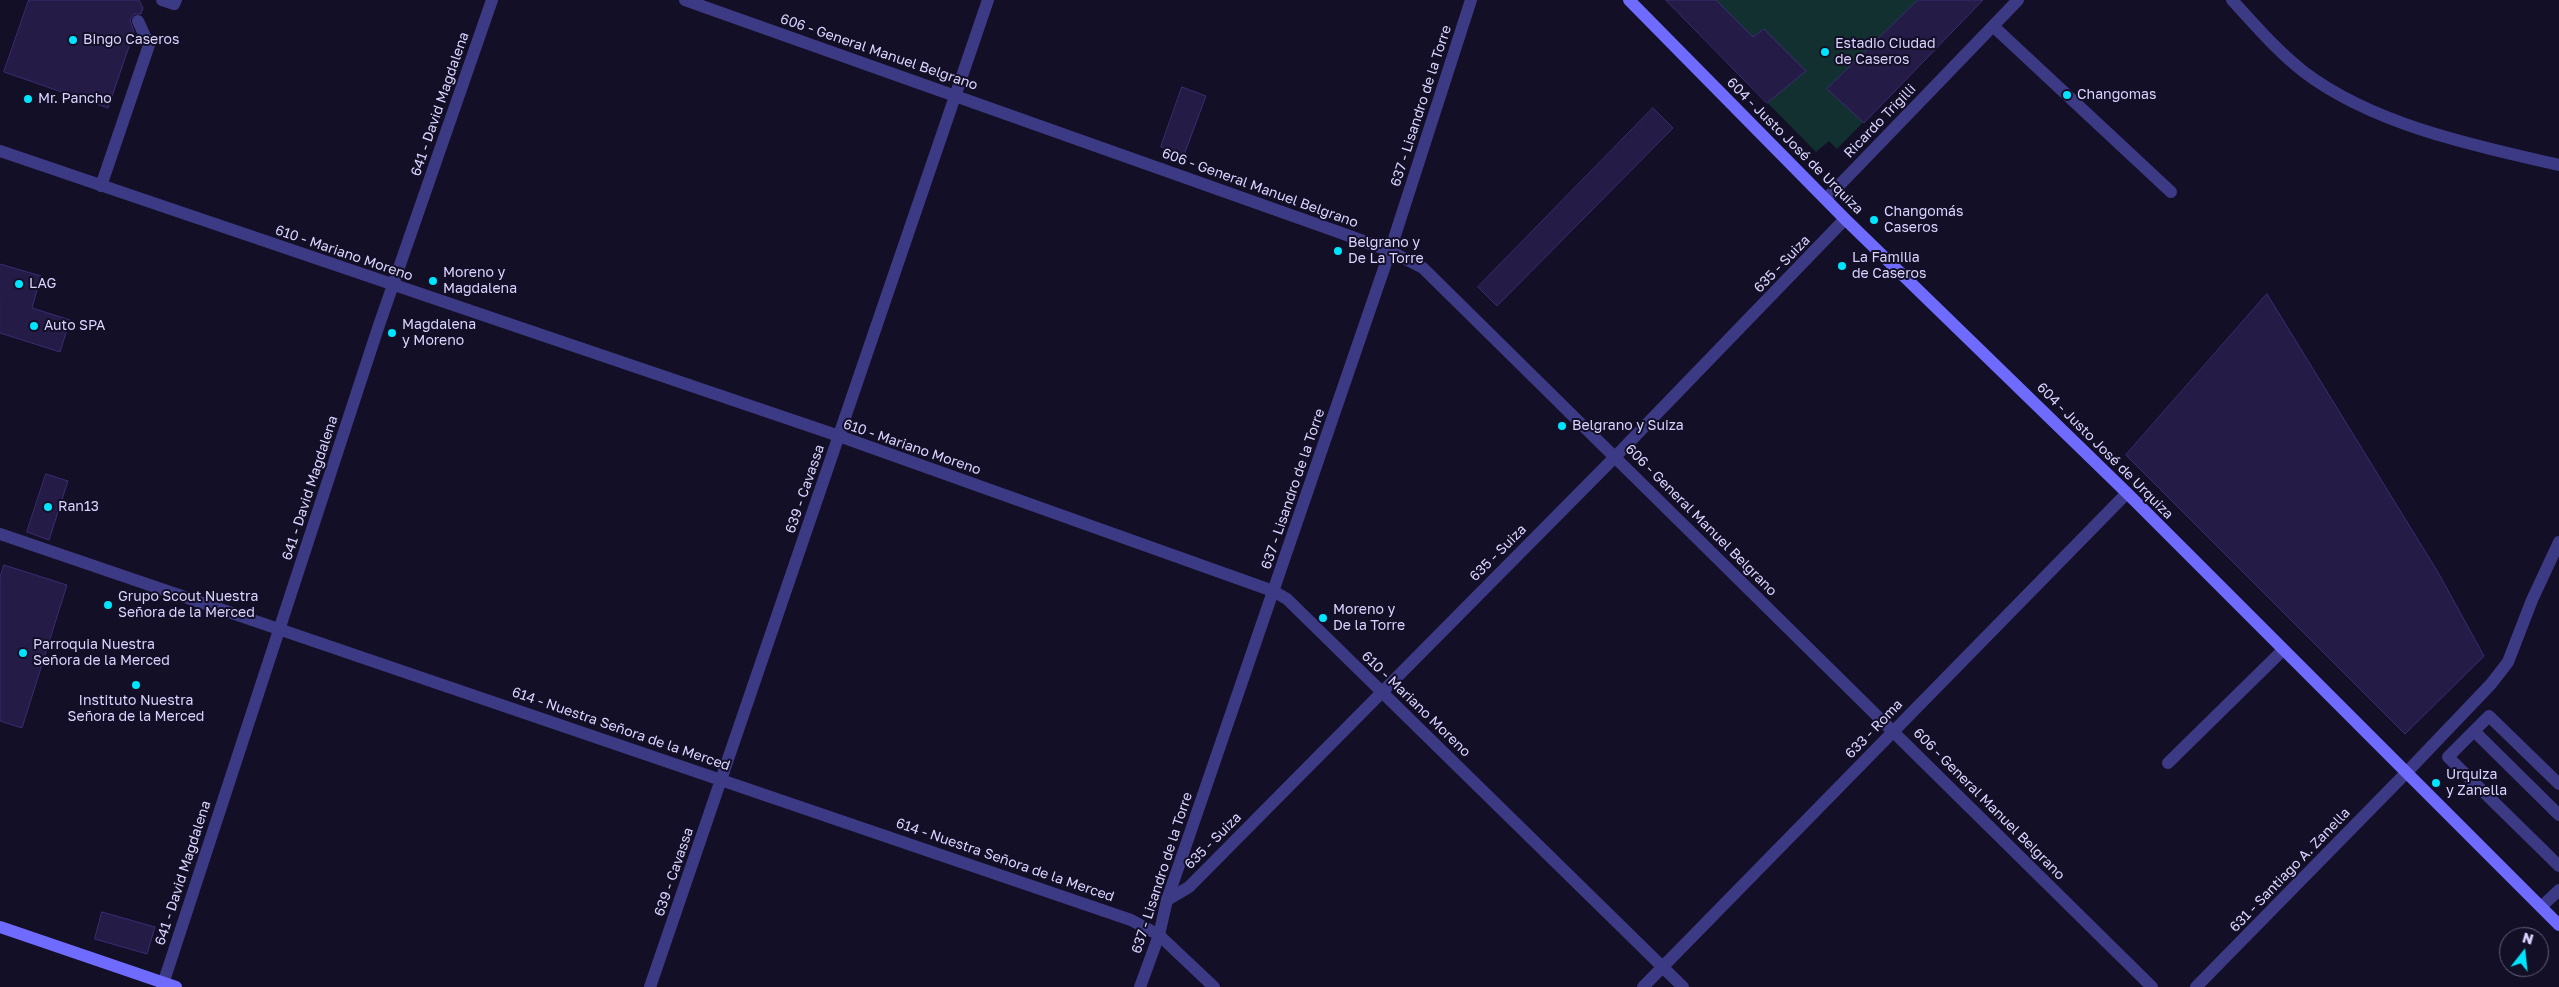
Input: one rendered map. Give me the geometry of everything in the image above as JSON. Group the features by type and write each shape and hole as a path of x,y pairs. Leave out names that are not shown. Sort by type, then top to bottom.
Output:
{"main road":[{"name":"604 - Justo José de Urquiza","path":"1629,0 1845,220 2127,493 2559,925"},
{"path":"0,927 167,986"}],"street":[{"path":"162,0 174,4 176,0"},
{"name":"641 - David Magdalena","path":"167,986 279,629 393,286 492,0"},
{"name":"606 - General Manuel Belgrano","path":"686,0 957,95 1390,251 1423,268 1894,730 2152,987"},
{"name":"639 - Cavassa","path":"650,987 723,779 988,0"},
{"name":"637 - Lisandro de la Torre","path":"1140,987 1158,935 1167,900 1390,251 1471,0"},
{"name":"Ricardo Trigilli","path":"1826,199 2018,0"},
{"path":"2232,0 2276,48 2305,72 2340,95 2387,116 2436,133 2496,151 2559,165"},
{"path":"101,186 149,45 138,21"},
{"path":"1993,26 2171,192"},
{"name":"610 - Mariano Moreno","path":"0,151 839,436 1273,592 1287,599 1683,987"},
{"name":"635 - Suiza","path":"1167,900 1189,887 1615,457 1845,220"},
{"name":"633 - Roma","path":"1644,987 2127,493"},
{"name":"614 - Nuestra Señora de la Merced","path":"0,534 723,779 1131,920 1158,935 1214,987"},
{"name":"631 - Santiago A. Zanella","path":"2196,987 2457,721 2508,662 2532,600 2559,542"},
{"path":"2168,763 2283,650"},
{"path":"2559,784 2489,716 2448,757 2559,866"},
{"path":"2457,721 2559,815"},
{"path":"2541,907 2559,890"}],"green space":[{"name":"Estadio Ciudad de Caseros","path":"1666,0 1983,0 1837,149 1829,141 1816,152"}],"building":[{"name":"Bingo Caseros","path":"29,0 139,0 143,8 141,14 134,14 130,20 134,32 108,108 4,72"},
{"path":"1666,0 1716,0 1753,37 1764,29 1806,71 1767,103"},
{"path":"1918,0 1983,0 1864,123 1827,89"},
{"path":"1182,87 1206,96 1184,155 1161,147"},
{"path":"1653,108 1673,128 1497,306 1478,287"},
{"name":"Auto SPA","path":"0,264 41,276 32,308 70,320 60,352 0,333"},
{"path":"2267,294 2439,574 2484,656 2405,734 2126,455"},
{"name":"Ran13","path":"46,474 68,481 49,540 27,532"},
{"name":"Parroquia Nuestra Señora de la Merced","path":"4,565 67,585 22,728 0,721 0,578"},
{"path":"102,912 155,927 147,954 95,939"}],"place":[{"name":"Bingo Caseros","path":"73,40"},
{"name":"Estadio Ciudad de Caseros","path":"1825,52"},
{"name":"Changomas","path":"2067,95"},
{"name":"Mr. Pancho","path":"28,99"},
{"name":"Changomás Caseros","path":"1874,220"},
{"name":"Belgrano y De La Torre","path":"1338,251"},
{"name":"La Familia de Caseros","path":"1842,266"},
{"name":"Moreno y Magdalena","path":"433,281"},
{"name":"LAG","path":"19,284"},
{"name":"Auto SPA","path":"34,326"},
{"name":"Magdalena y Moreno","path":"392,333"},
{"name":"Belgrano y Suiza","path":"1562,426"},
{"name":"Ran13","path":"48,507"},
{"name":"Grupo Scout Nuestra Señora de la Merced","path":"108,605"},
{"name":"Moreno y De la Torre","path":"1323,618"},
{"name":"Parroquia Nuestra Señora de la Merced","path":"23,653"},
{"name":"Instituto Nuestra Señora de la Merced","path":"136,685"},
{"name":"Urquiza y Zanella","path":"2436,783"}]}
